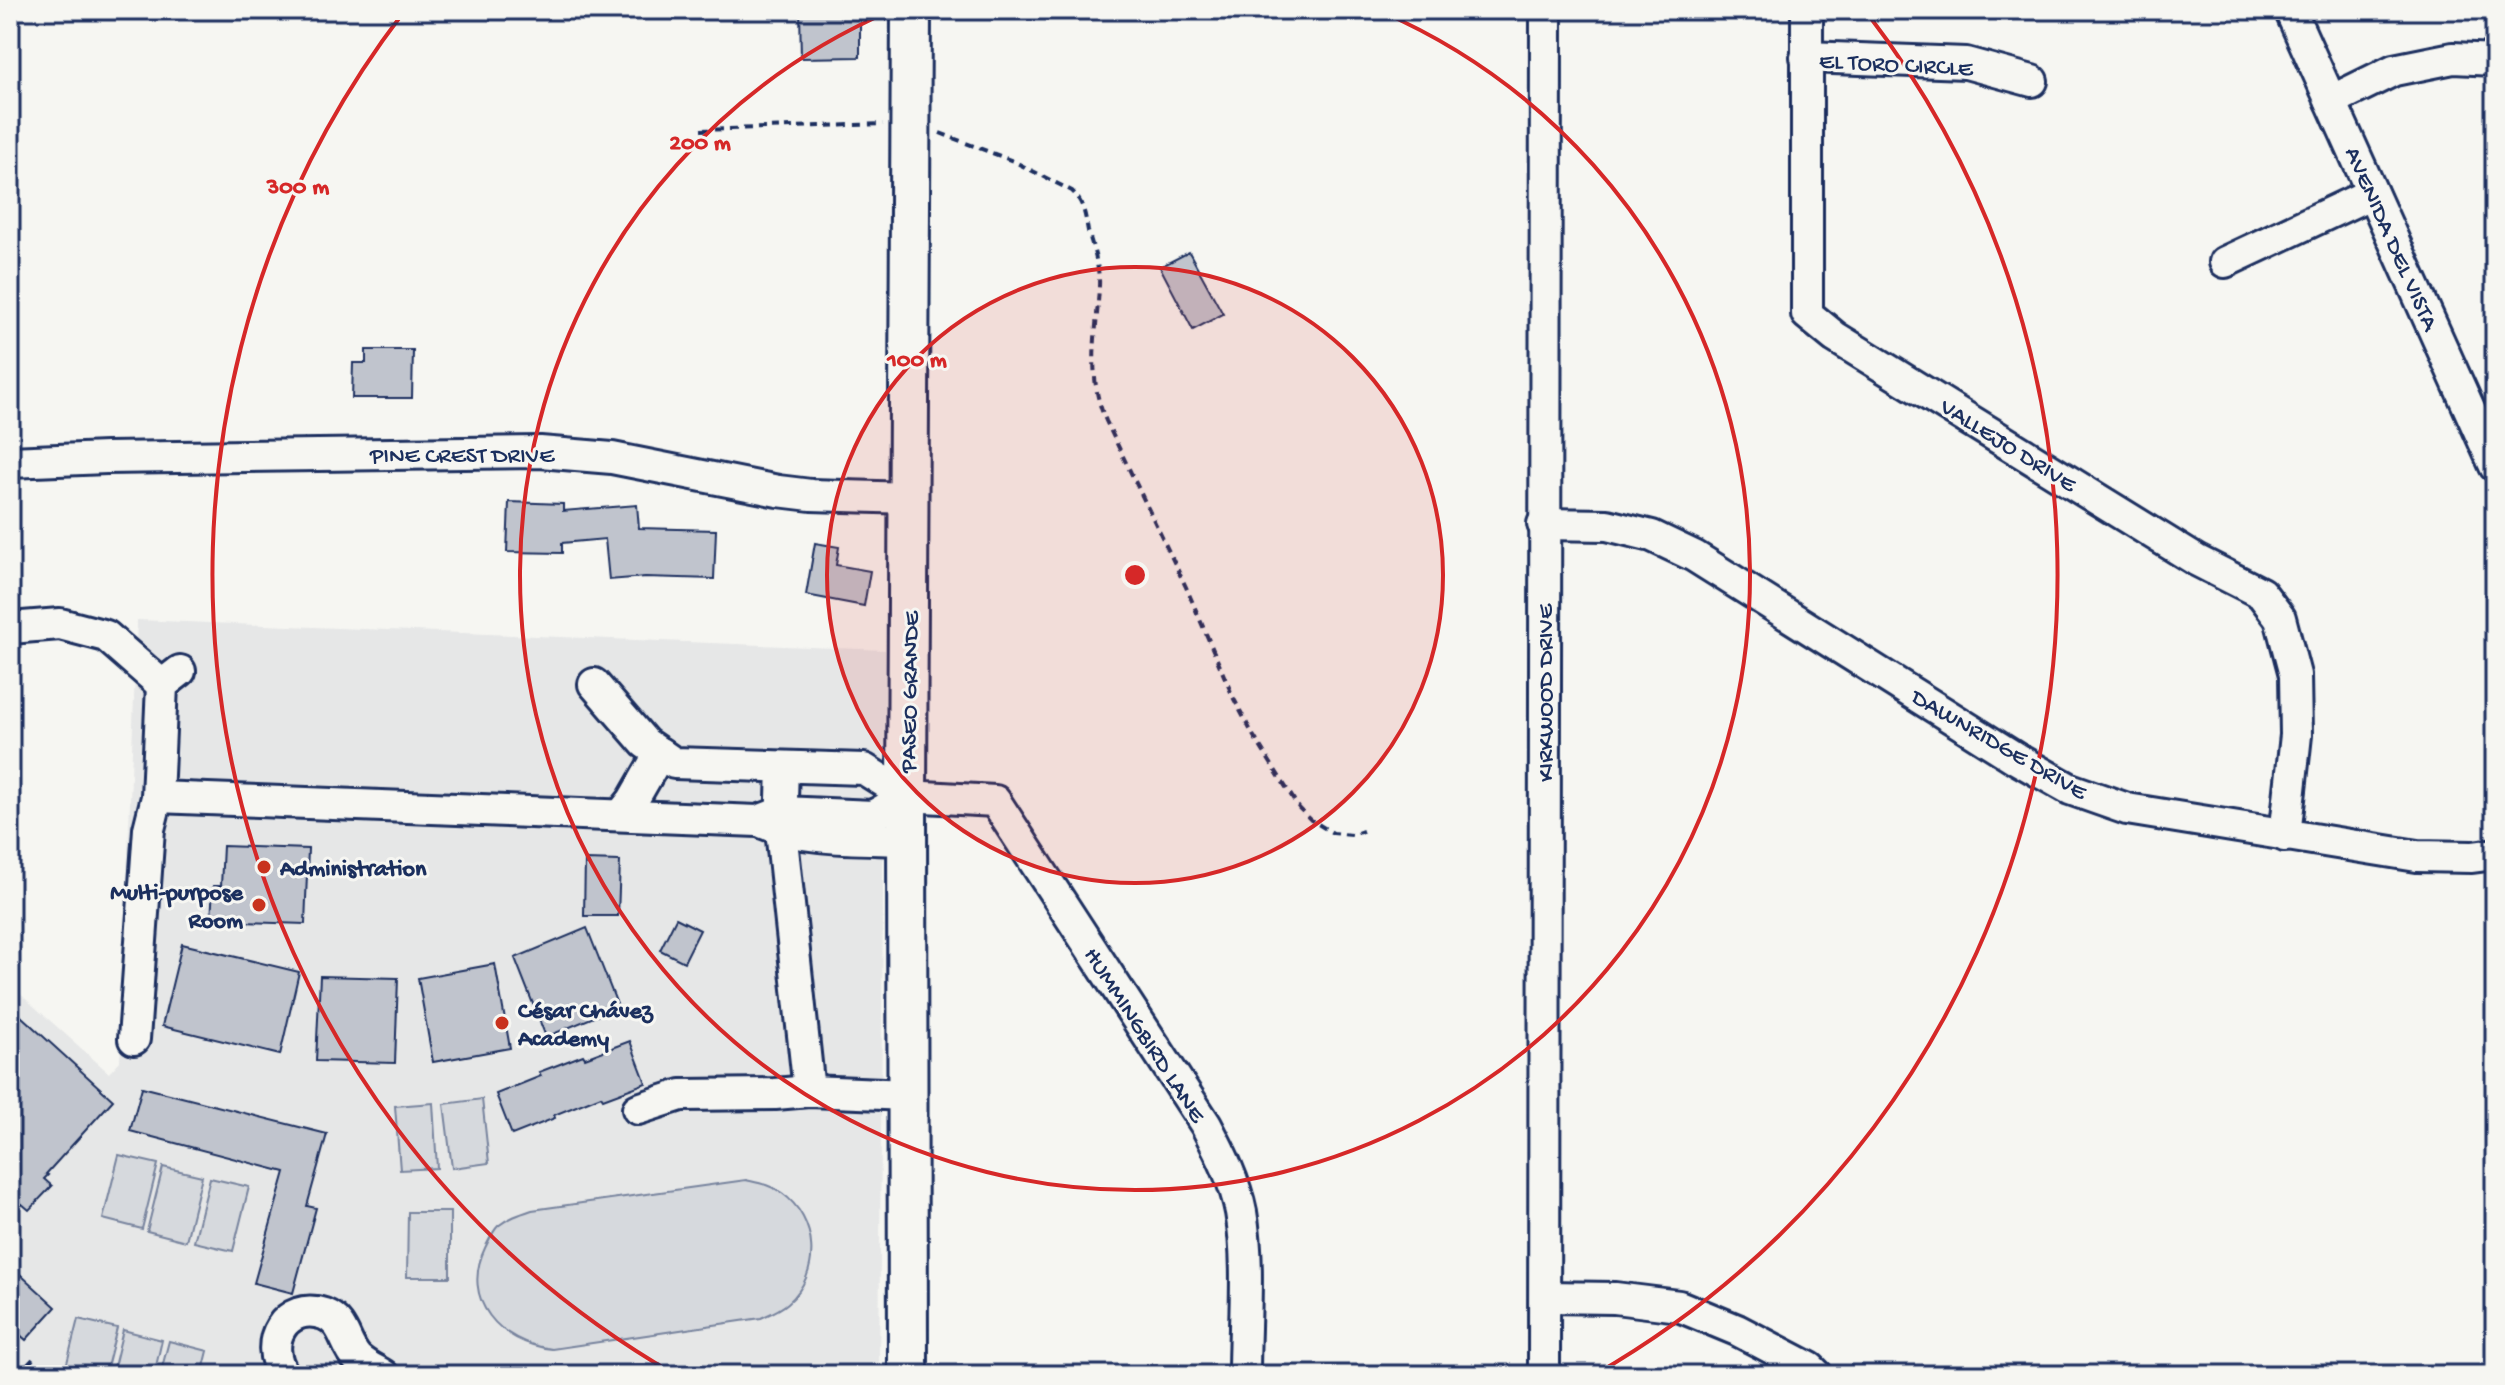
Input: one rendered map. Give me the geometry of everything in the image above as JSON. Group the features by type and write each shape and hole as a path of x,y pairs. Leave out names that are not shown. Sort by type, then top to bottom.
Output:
{"main road":[{"name":"PASEO GRANDE","path":"908,1375 911,10"}],"street":[{"name":"KIRKWOOD DRIVE","path":"1544,1375 1546,10"},
{"name":"VALLEJO DRIVE","path":"1807,10 1807,314 1835,337 2169,544 2261,593 2280,618 2295,675 2296,735 2285,836"},
{"name":"AVENIDA DEL VISTA","path":"2290,10 2372,193 2486,424 2495,466"},
{"name":"EL TORO CIRCLE","path":"1806,57 1966,63 2032,81"},
{"path":"2331,101 2394,70 2453,58 2495,60"},
{"path":"2225,262 2372,193"},
{"name":"PINE CREST DRIVE","path":"10,462 540,452 612,458 800,493 910,498"},
{"name":"DAWNRIDGE DRIVE","path":"1543,524 1607,525 1652,536 1694,556 2017,759 2070,789 2127,809 2417,856 2472,857 2495,854"},
{"path":"10,628 60,624 106,636 171,678 157,797 149,829 134,1039"},
{"path":"157,797 774,821 873,816 907,796 864,769 674,763 645,743 594,684"},
{"path":"621,815 660,753"},
{"path":"783,767 774,821 809,1091"},
{"name":"HUMMINGBIRD LANE","path":"907,796 995,801 1206,1125 1226,1166 1241,1211 1245,1265 1244,1375"},
{"path":"774,821 811,835 907,840"},
{"path":"638,1109 681,1095 809,1091 908,1095"},
{"path":"1545,1297 1615,1298 1679,1306 1737,1330 1810,1368 1817,1375"},
{"path":"284,1375 274,1353 280,1329 288,1320 311,1312 334,1319 357,1357 383,1375"}],"path":[{"path":"701,130 890,125"},
{"path":"937,132 1013,161 1061,185 1078,198 1086,214 1099,276 1093,369 1103,414 1253,735 1299,808 1311,820 1333,833 1352,835 1363,831"},
{"path":"18,1375 33,1359"}],"shaded area":[{"name":"César Chávez Academy","path":"137,620 885,650 879,1375 10,1375 10,985 109,1073 120,1061"},
{"path":"482,1099 489,1163 452,1168 444,1104"},
{"path":"433,1103 437,1168 400,1170 395,1106"},
{"path":"119,1155 158,1164 142,1229 103,1219"},
{"path":"163,1167 202,1176 186,1241 147,1231"},
{"path":"210,1178 249,1187 233,1251 194,1242"},
{"path":"746,1180 782,1193 794,1204 809,1231 811,1262 806,1277 799,1291 785,1305 768,1315 552,1349 516,1338 501,1328 482,1301 478,1285 479,1267 485,1248 498,1226 514,1216 532,1210"},
{"path":"408,1212 450,1212 450,1277 407,1277"},
{"path":"78,1319 117,1328 105,1375 64,1375"},
{"path":"123,1330 162,1340 154,1375 112,1375"},
{"path":"169,1341 208,1351 202,1375 160,1375"}],"building":[{"path":"800,10 860,10 860,57 801,58"},
{"path":"1189,252 1223,314 1193,330 1160,267"},
{"path":"366,350 413,350 412,398 352,398 353,363 366,363"},
{"path":"509,502 563,504 563,511 637,505 639,528 716,530 714,579 645,577 609,580 605,539 562,543 562,553 507,552"},
{"path":"815,543 839,547 836,565 870,571 864,606 806,595"},
{"path":"223,846 308,849 305,924 211,921 213,886 221,886"},
{"path":"585,860 620,861 618,916 584,916"},
{"path":"676,918 700,930 684,962 660,950"},
{"path":"587,928 618,1007 546,1037 515,958"},
{"path":"182,944 299,972 280,1055 162,1026"},
{"path":"495,964 510,1048 433,1062 418,978"},
{"path":"320,976 398,978 395,1063 316,1061"},
{"path":"10,1006 113,1100 46,1174 44,1179 52,1186 29,1210 22,1204 10,1217"},
{"path":"630,1041 646,1083 603,1099 601,1096 512,1135 496,1094 541,1076 539,1072"},
{"path":"142,1087 327,1134 307,1206 316,1208 293,1293 254,1283 285,1172 130,1131"},
{"path":"10,1265 56,1307 26,1340 10,1326"}],"place":[{"name":"Administration","path":"264,867"},
{"name":"Multi-purpose Room","path":"259,905"},
{"name":"César Chávez Academy","path":"502,1023"}]}
